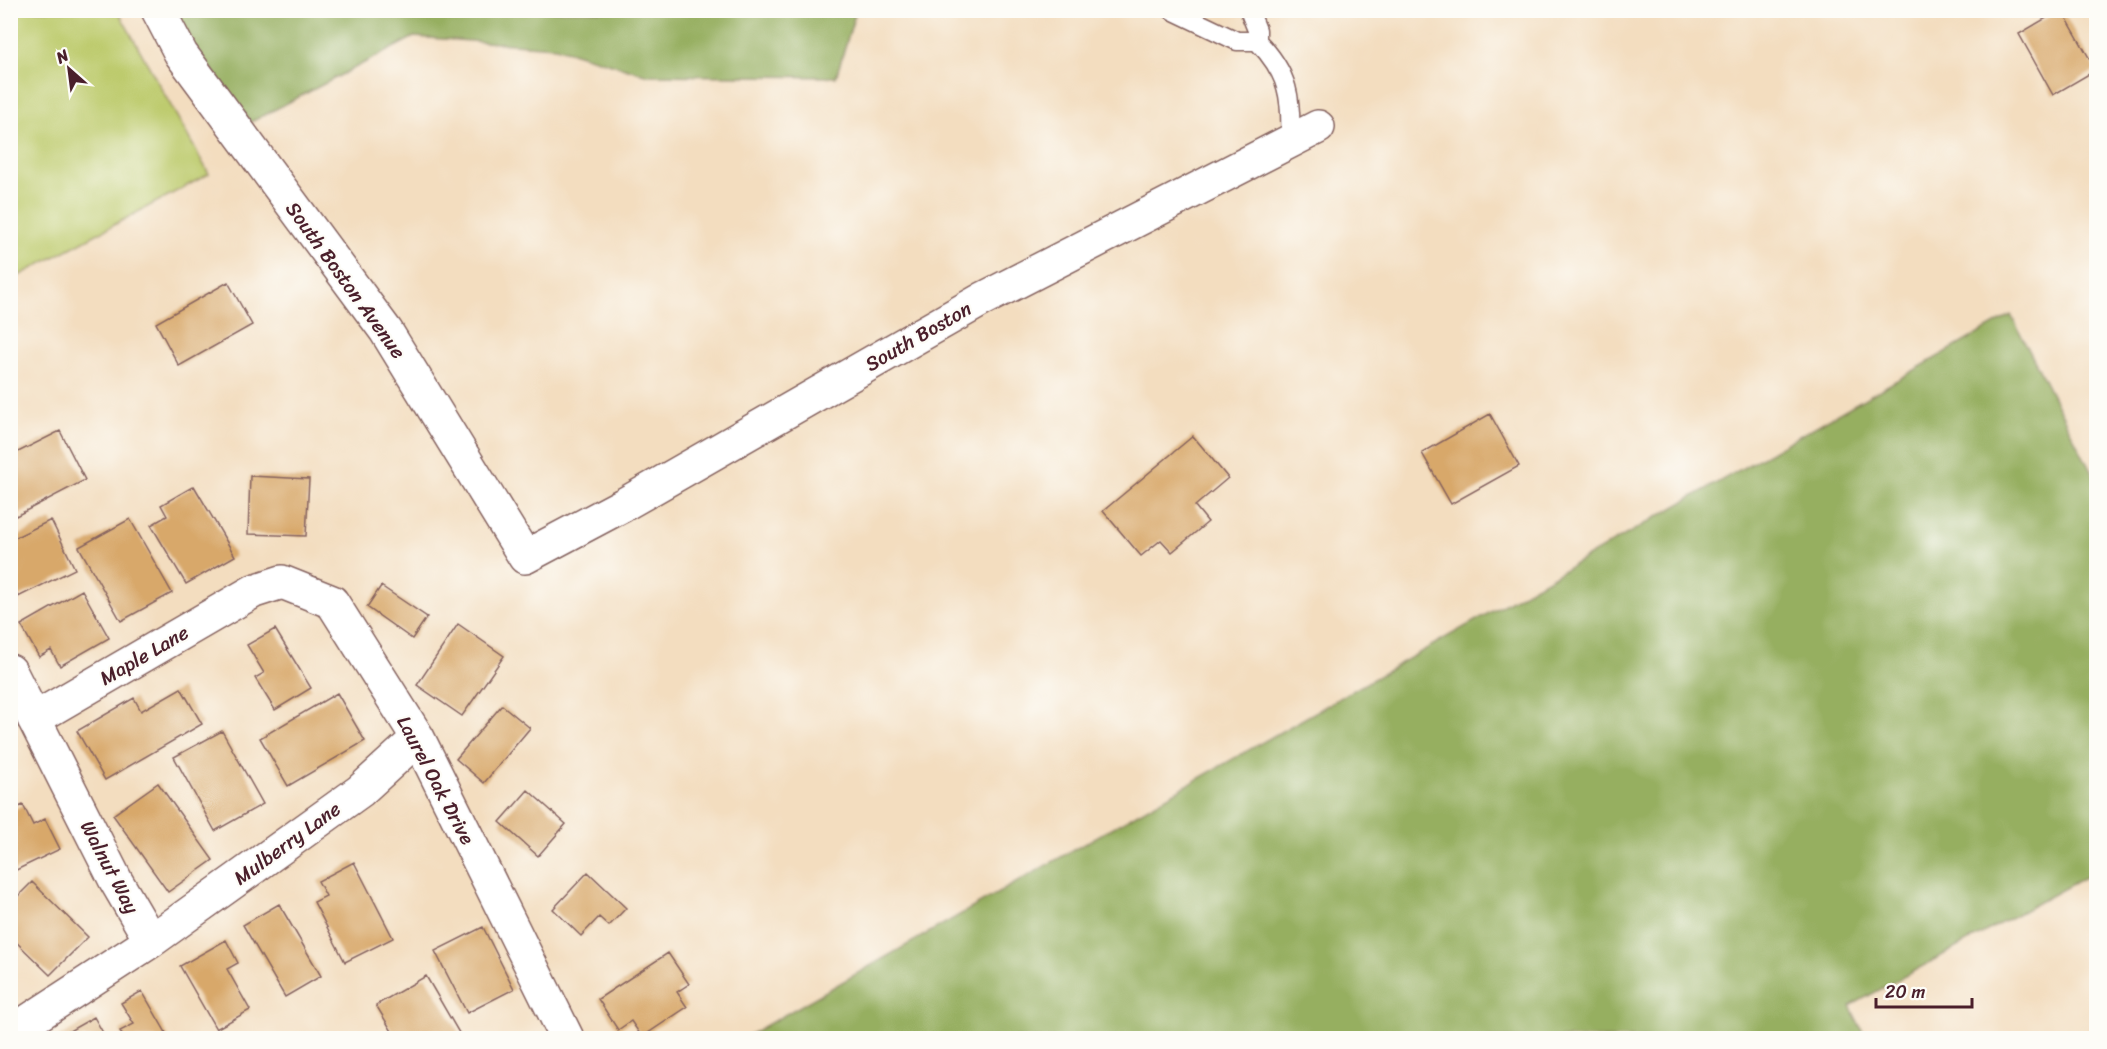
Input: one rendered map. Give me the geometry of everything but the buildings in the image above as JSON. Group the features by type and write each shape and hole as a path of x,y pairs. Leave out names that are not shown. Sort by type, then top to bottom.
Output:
{"street":[{"name":"South Boston Avenue","path":"158,10 181,54 386,331 525,557"},
{"name":"South Boston","path":"525,557 623,505 983,299 1304,135"},
{"name":"Laurel Oak Drive","path":"254,591 282,582 332,602 418,738 557,1035"},
{"name":"Maple Lane","path":"34,720 254,591"},
{"name":"Walnut Way","path":"10,671 116,881 151,941"},
{"name":"Mulberry Lane","path":"151,941 360,791 418,738"},
{"path":"10,1033 151,941"}],"lane":[{"path":"1172,10 1237,41 1257,41 1274,58 1287,86 1292,108 1304,135"},
{"path":"1249,10 1257,30 1257,41"}],"green space":[{"path":"11,10 118,11 209,174 11,280"},
{"path":"176,11 856,11 836,77 648,75 555,47 414,37 251,122 194,46"},
{"path":"2011,315 2096,481 2096,871 1850,1006 1866,1038 744,1038"}]}
